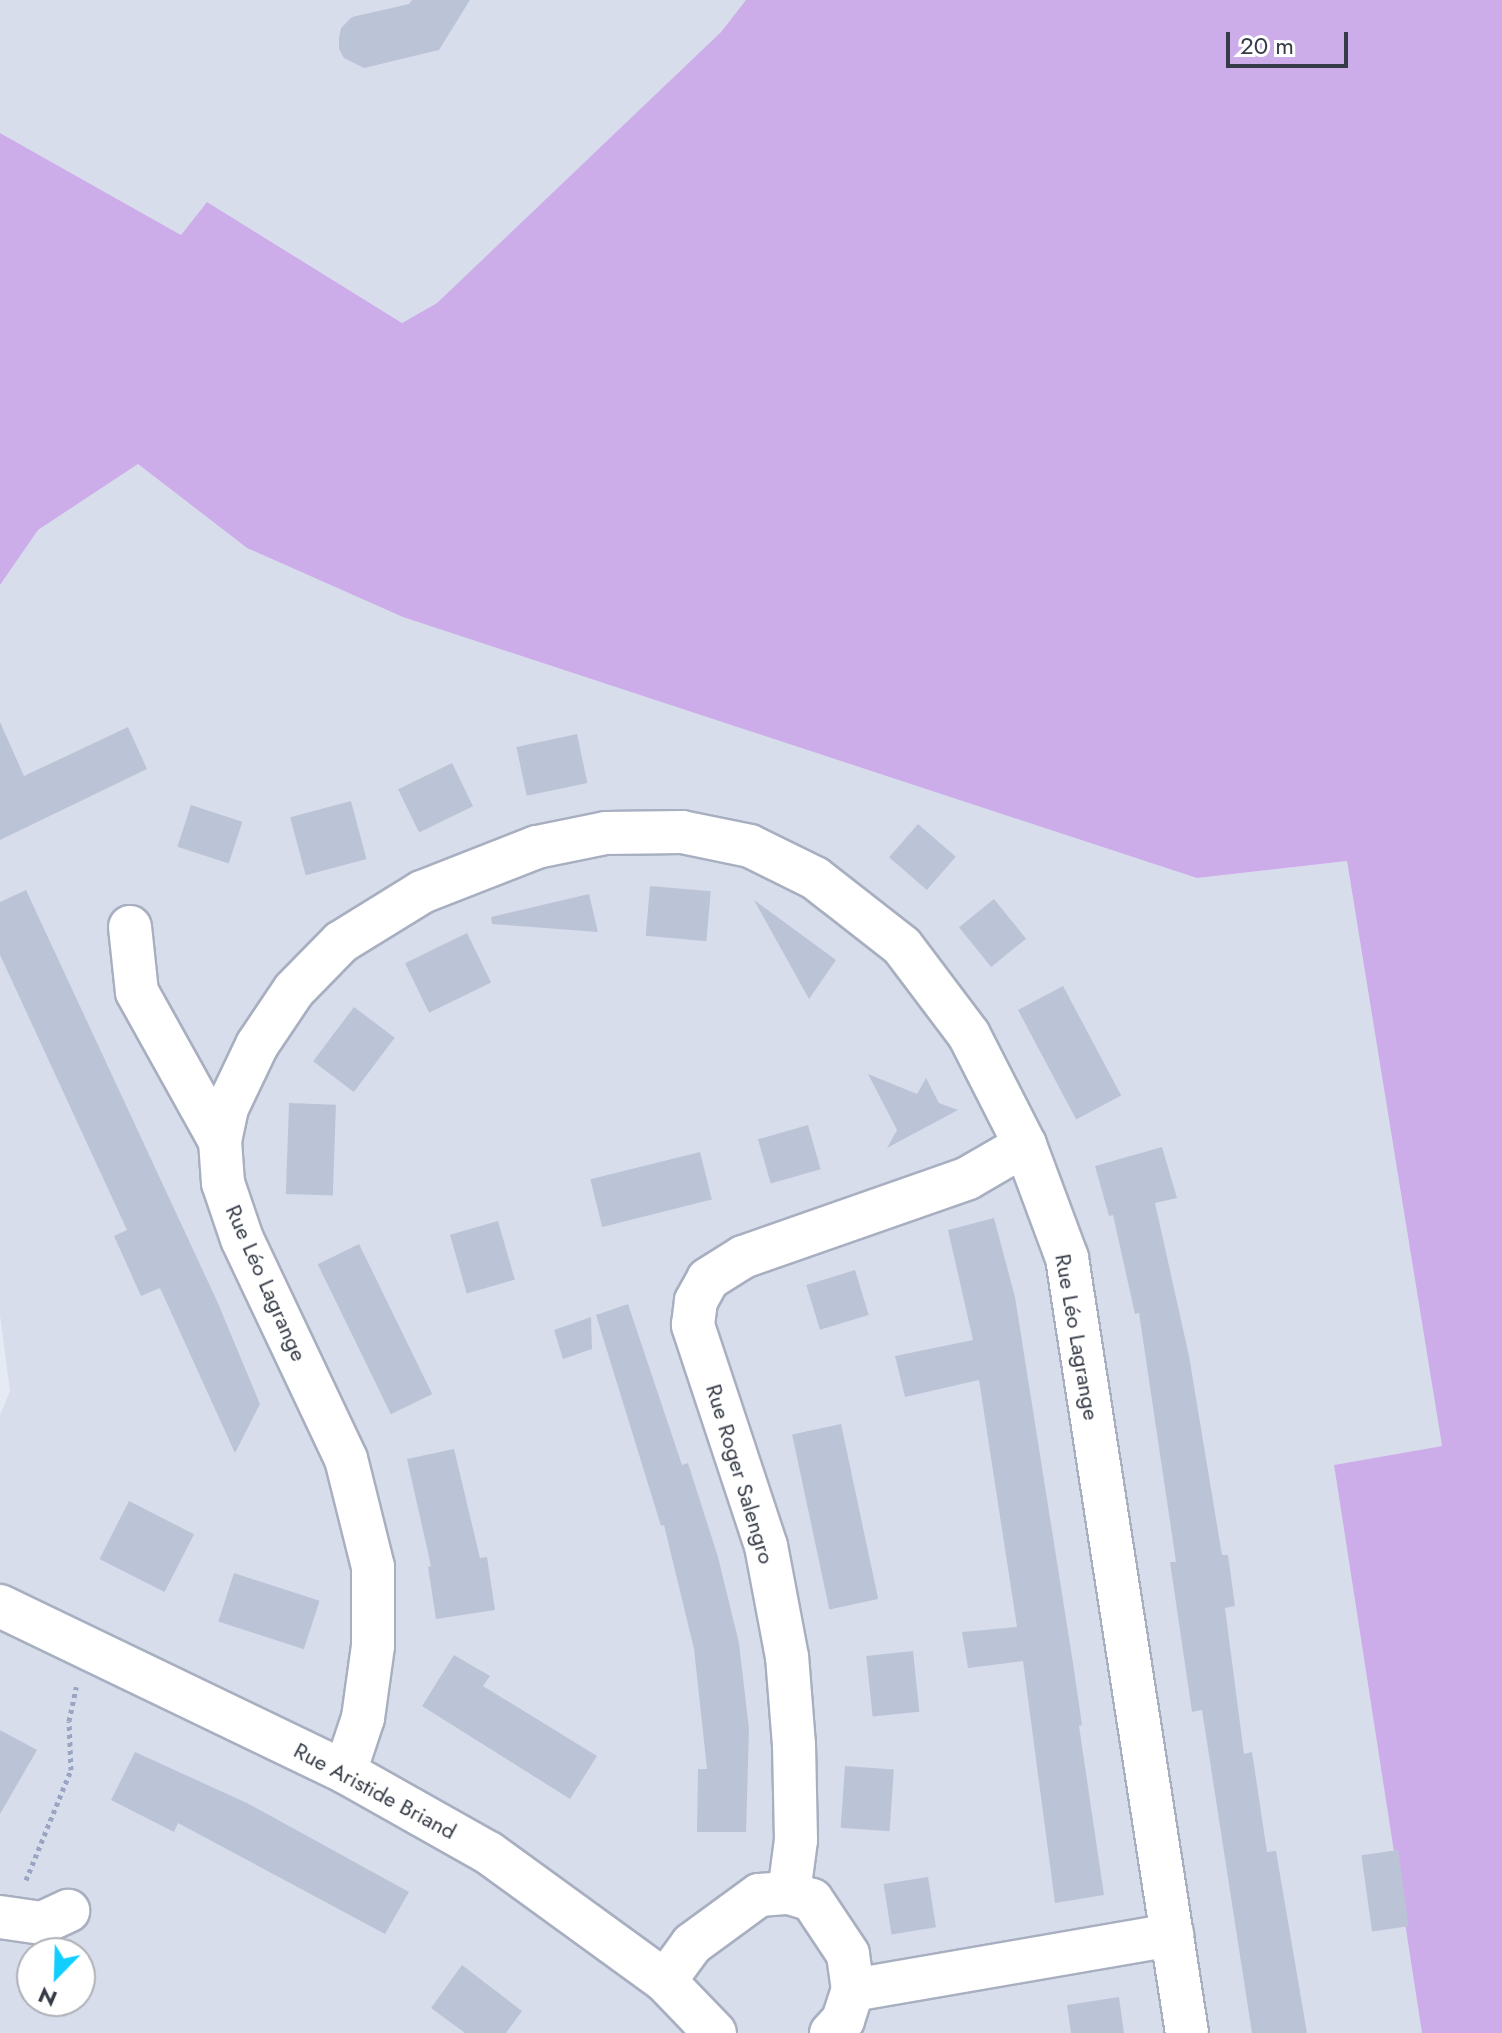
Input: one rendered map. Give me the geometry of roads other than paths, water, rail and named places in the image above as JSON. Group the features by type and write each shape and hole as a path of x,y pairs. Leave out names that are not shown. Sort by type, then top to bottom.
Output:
{"street":[{"name":"Rue Léo Lagrange","path":"345,1772 363,1718 373,1646 373,1567 346,1459 242,1239 223,1183 220,1141 227,1108 257,1045 294,990 341,942 422,892 537,847 606,833 682,832 750,846 815,878 902,946 969,1035 1025,1145 1067,1258 1187,2033"},
{"path":"130,927 137,992 220,1141"},
{"name":"Rue Roger Salengro","path":"789,1893 796,1840 794,1745 787,1657 766,1546 693,1325 696,1301 708,1279 743,1257 968,1178 1025,1145"},
{"name":"Rue Aristide Briand","path":"0,1606 345,1772 489,1853 665,1981 715,2033"},
{"path":"665,1981 692,1944 759,1895 789,1893 812,1900 848,1954 853,1990 843,2020 831,2033"},
{"path":"5,1919 42,1923 68,1911"},
{"path":"853,1990 1172,1935"}]}
